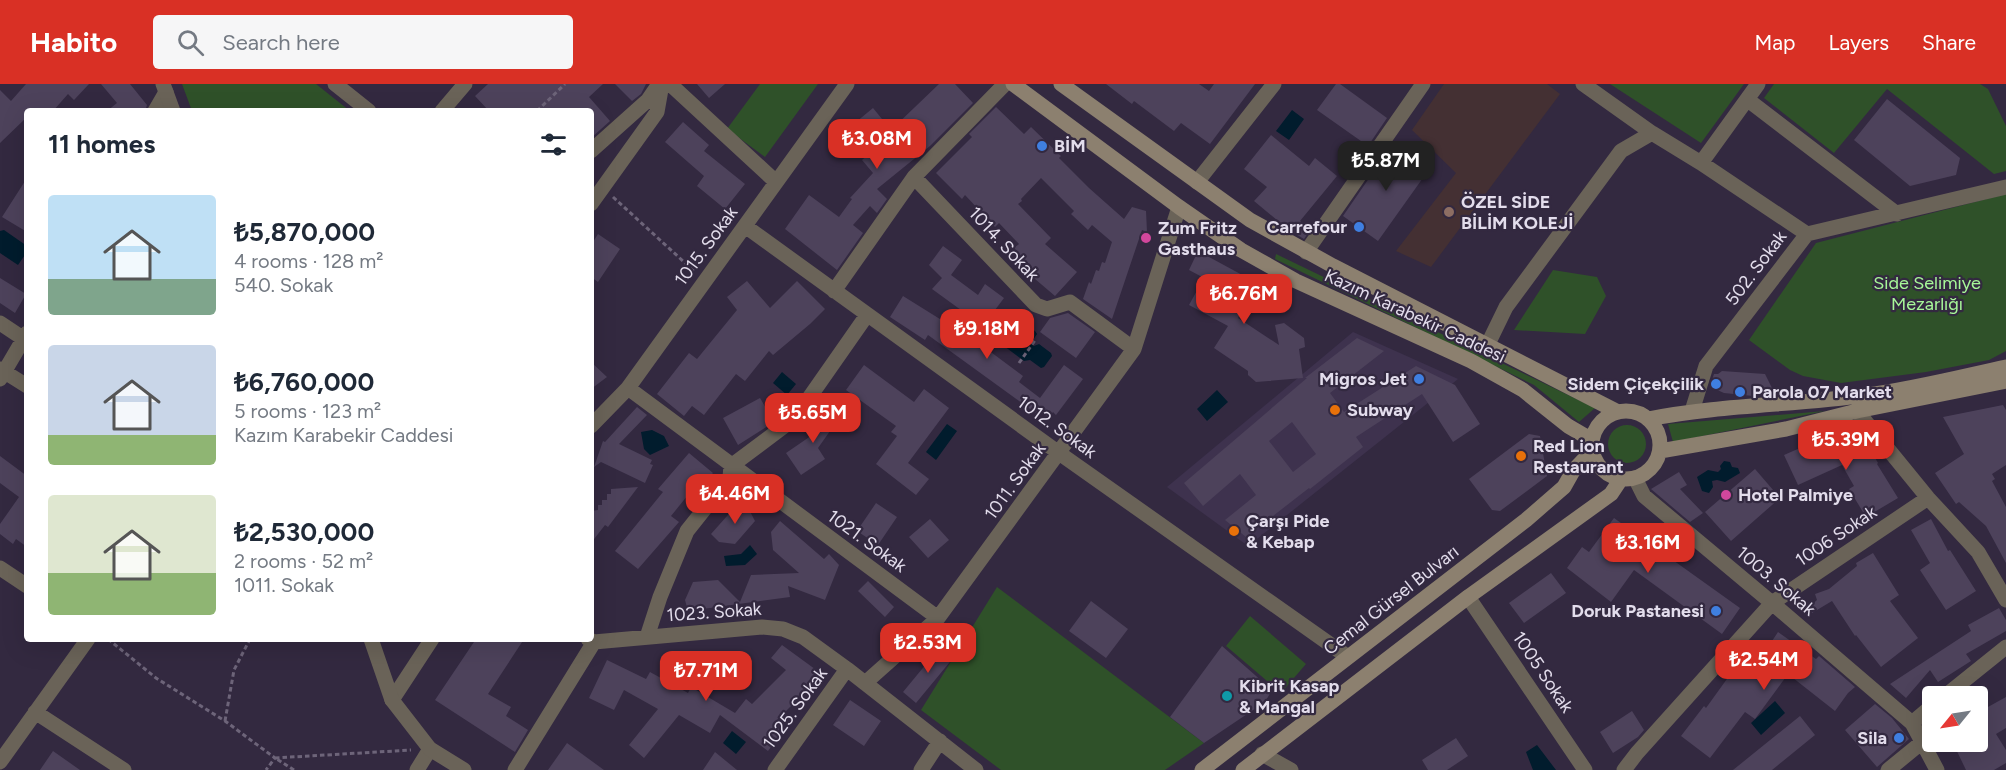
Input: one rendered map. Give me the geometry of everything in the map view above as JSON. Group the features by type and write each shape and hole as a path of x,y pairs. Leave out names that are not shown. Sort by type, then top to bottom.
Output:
{"main road":[{"name":"Kazım Karabekir Caddesi","path":"1013,84 1241,250 1296,281 1471,362 1523,390 1593,445"},
{"name":"Kazım Karabekir Caddesi","path":"1061,84 1250,220 1306,252 1618,412"},
{"path":"1648,419 1692,411 1724,410 1868,395 2006,367"},
{"path":"1660,451 1786,429 1857,411 2006,381"},
{"path":"1243,770 1468,597 1611,494 1628,478 1650,469 1660,451 1658,432 1648,419 1634,411 1618,412 1602,421 1598,426 1593,445 1600,467 1614,477 1628,478"},
{"name":"Cemal Gürsel Bulvarı","path":"1202,770 1526,520 1563,487 1593,445"}],"street":[{"path":"335,84 365,108"},
{"path":"445,108 465,84"},
{"path":"594,148 648,100 660,84"},
{"path":"594,200 657,112 660,84"},
{"path":"670,84 776,182"},
{"name":"1015. Sokak","path":"594,416 628,388 847,84"},
{"path":"834,291 914,177 1005,84"},
{"path":"1197,182 1274,84"},
{"path":"1306,252 1423,84"},
{"path":"1583,84 1652,133 1807,234"},
{"path":"1701,163 1758,84"},
{"path":"156,108 164,88"},
{"path":"164,88 172,108"},
{"path":"1748,100 1897,214"},
{"path":"1488,345 1506,307 1622,150 1652,133"},
{"name":"1014. Sokak","path":"914,177 1036,305 1047,309 1070,302 1134,349"},
{"name":"502. Sokak","path":"1692,411 1706,366 1807,234 2006,187"},
{"name":"1011. Sokak","path":"865,683 938,618 1134,349 1179,207"},
{"name":"1012. Sokak","path":"745,226 1059,453 1348,657"},
{"path":"647,637 660,597 687,531 730,477 731,466 795,418 867,315"},
{"path":"0,323 24,336"},
{"path":"24,340 2,373 24,384"},
{"name":"1021. Sokak","path":"628,388 938,618"},
{"path":"1857,411 1928,498 1978,552 2006,600"},
{"name":"1003. Sokak","path":"1628,478 1644,496 1911,723 1937,770"},
{"name":"1006 Sokak","path":"1624,770 1772,603 1928,498"},
{"path":"0,568 24,583"},
{"name":"1005 Sokak","path":"1468,597 1585,770"},
{"name":"1023. Sokak","path":"594,641 762,627 783,628 803,637 847,669 976,770"},
{"path":"0,762 86,642"},
{"path":"372,642 392,700 430,749 464,770"},
{"path":"392,700 430,642"},
{"path":"515,770 590,642"},
{"path":"1957,686 2006,647"},
{"name":"1025. Sokak","path":"775,770 847,669"},
{"path":"35,712 123,770"},
{"path":"1911,723 1922,714"},
{"path":"921,770 940,741"},
{"path":"1888,770 1921,743"},
{"path":"417,770 430,749"},
{"path":"1262,754 1291,770"}],"path":[{"path":"540,108 565,84"},
{"path":"603,188 705,281"},
{"path":"1018,363 1036,339"},
{"path":"112,642 156,678 225,721 294,770"},
{"path":"225,721 234,670 248,642"},
{"path":"266,770 275,758 430,749"}],"shaded area":[{"name":"ÖZEL SİDE BİLİM KOLEJİ","path":"1444,84 1547,84 1560,94 1431,267 1396,251 1456,173 1412,130"},
{"path":"1353,332 1458,379 1248,546 1167,487"}],"green space":[{"path":"182,84 316,84 346,108 191,108"},
{"path":"760,84 818,84 765,157 727,129"},
{"path":"1610,84 1744,84 1701,143"},
{"path":"1774,84 1980,84 1988,89 2006,126 2006,171 1994,174 1887,89 1834,153 1764,98"},
{"name":"Side Selimiye Mezarlığı","path":"2006,194 2006,351 1989,360 1926,372 1841,383 1803,376 1790,370 1749,340 1816,243"},
{"path":"1276,254 1595,408 1579,422 1534,385 1275,259"},
{"path":"1553,270 1597,277 1606,296 1585,334 1514,330"},
{"path":"1825,411 1673,442 1668,424"},
{"path":"1627,425 1641,430 1646,444 1641,458 1627,463 1613,458 1608,444 1613,430"},
{"path":"997,587 1204,743 1165,770 1001,770 921,710"},
{"path":"1250,616 1306,664 1281,693 1226,646"}],"water":[{"path":"1292,110 1304,119 1289,140 1276,131"},
{"path":"4,230 24,244 24,256 18,265 0,253 0,231"},
{"path":"1018,318 1037,334 1031,343 1034,346 1039,344 1051,353 1052,356 1044,367 1041,368 1030,360 1024,361 1000,343 999,340 1014,319"},
{"path":"782,372 796,384 787,395 773,383"},
{"path":"1217,390 1228,402 1207,421 1197,409"},
{"path":"947,424 957,431 936,460 926,452"},
{"path":"652,430 664,436 669,446 650,455 644,449 641,432"},
{"path":"1724,461 1738,468 1740,473 1725,482 1712,481 1713,487 1709,493 1702,491 1697,477 1708,470 1718,472"},
{"path":"750,545 757,554 745,565 726,566 724,556 741,554"},
{"path":"1775,701 1785,713 1761,735 1751,723"},
{"path":"732,731 746,742 736,754 723,743"},
{"path":"1537,745 1556,770 1533,770 1526,752"}],"building":[{"path":"26,84 89,84 74,100 68,94 56,108 24,108 24,120 0,143 0,90 11,101"},
{"path":"101,84 130,84 147,105 146,108 111,108 117,103"},
{"path":"488,84 603,84 589,97 610,121 594,135 594,108 486,108 475,96"},
{"path":"615,84 646,84 641,94 632,101"},
{"path":"697,84 725,84 709,98"},
{"path":"939,84 955,84 973,103 930,146 877,189 887,199 877,213 870,206 853,225 863,233 837,270 785,229 809,195 839,217 852,199 850,198 873,173 862,160 870,153 850,127 873,108 891,130"},
{"path":"1106,84 1199,84 1209,91 1214,84 1255,84 1210,144 1181,123 1174,131 1134,101 1132,104"},
{"path":"1336,84 1340,84 1387,118 1368,146 1317,110"},
{"path":"1887,99 1960,158 1956,175 1910,186 1854,140"},
{"path":"996,107 1024,134 1031,127 1089,188 1124,219 1132,207 1146,211 1147,232 1142,230 1112,319 1083,299 1096,270 1099,271 1102,262 1105,263 1112,242 1092,225 1088,230 1071,214 1074,211 1041,178 1018,204 1051,238 1045,244 1077,272 1055,296 1028,273 1032,268 1014,248 1019,244 999,223 995,227 965,195 962,199 936,173 972,137 969,134"},
{"path":"683,122 709,145 704,151 745,184 725,209 697,186 704,176 665,142"},
{"path":"1271,135 1309,166 1315,158 1337,176 1300,221 1310,230 1304,239 1289,230 1254,201 1267,187 1244,169"},
{"path":"1394,142 1430,168 1378,241 1343,216"},
{"path":"24,183 24,230 2,217"},
{"path":"598,234 620,249 598,282 594,279 594,240"},
{"path":"943,246 962,260 951,275 978,295 985,284 1004,298 983,326 932,289 942,278 929,265"},
{"path":"1198,251 1257,283 1238,318 1279,345 1275,325 1284,323 1304,338 1305,347 1299,349 1303,378 1256,382 1248,375 1248,371 1214,348 1228,326 1189,305 1204,278 1189,270"},
{"path":"0,278 24,293 24,297 15,313 0,303"},
{"path":"747,281 770,308 797,281 825,309 773,355 769,351 745,381 736,374 704,415 692,406 684,416 657,394 689,353 697,359 737,310 727,297"},
{"path":"903,296 980,344 1023,376 1019,382 1040,398 1064,365 1083,379 1056,415 1053,412 1049,418 1039,411 1037,414 928,335 925,340 890,317"},
{"path":"1068,313 1095,332 1076,358 1040,332 1050,318"},
{"path":"1357,338 1384,351 1330,393 1344,412 1416,366 1455,385 1480,424 1453,442 1422,394 1356,437 1363,447 1246,537 1225,520 1256,495 1240,474 1203,506 1184,483 1307,378 1305,378","holes":["1292,422 1316,454 1293,472 1269,441"]},
{"path":"594,365 607,377 594,387"},
{"path":"864,365 914,402 924,389 949,408 908,463 929,479 916,495 876,464 897,436 891,432 896,426 846,390"},
{"path":"1722,371 1765,374 1775,394 1753,396 1724,393 1715,389 1711,383 1714,374"},
{"path":"760,398 774,422 738,445 723,418"},
{"path":"2003,405 2006,410 2006,465 1992,474 1995,479 1992,481 2006,507 2006,563 1986,526 1959,502 1956,504 1935,473 1964,454 1943,417"},
{"path":"637,407 647,415 619,444 652,460 650,464 653,465 645,483 601,462 594,467 603,441 605,442"},
{"path":"826,407 840,417 818,448 825,459 801,475 786,453 821,429 813,424"},
{"name":"Red Lion Restaurant","path":"1529,434 1540,436 1547,476 1500,511 1492,510 1469,479"},
{"path":"1862,434 1898,498 1866,517 1849,489 1854,486 1842,465 1798,485 1784,455 1816,441 1823,457"},
{"path":"689,453 713,473 692,498 688,495 671,516 679,522 638,569 615,551 663,492 658,489"},
{"path":"0,456 24,474 24,545 16,539 13,544 0,534 0,524 19,497 0,483"},
{"path":"1755,469 1780,498 1731,541 1705,512"},
{"path":"1679,472 1687,485 1680,489 1703,513 1690,522 1651,489"},
{"path":"638,487 608,527 605,525 594,539 594,511 598,510 598,505 602,505 602,500 607,500 607,494 611,494 611,489"},
{"path":"743,498 755,521 735,544 719,542 711,534"},
{"path":"876,503 897,517 878,545 857,531"},
{"path":"1614,518 1740,608 1722,634 1634,570 1611,602 1567,568 1582,547 1589,552"},
{"path":"930,519 949,540 928,558 909,537"},
{"path":"1931,519 1948,551 1950,550 1976,591 1946,610 1920,570 1930,563 1911,530"},
{"path":"780,521 824,559 829,554 839,565 825,600 788,586 790,597 688,611 685,600 693,582 718,580 740,602 751,575 799,573 773,550 771,532"},
{"path":"1873,553 1899,595 1890,601 1918,638 1881,667 1855,636 1832,601 1812,613 1808,608 1817,600 1815,594 1829,589 1857,566 1856,563"},
{"path":"1551,573 1566,593 1524,623 1509,603"},
{"path":"868,581 894,607 885,617 858,591"},
{"path":"1091,601 1128,629 1106,658 1069,631"},
{"path":"1999,608 2006,620 2006,631 1966,654 1971,661 1938,682 1930,670 1906,698 1890,684 1971,631 1968,625"},
{"path":"1778,632 1816,659 1819,656 1855,687 1835,711 1788,674 1755,719 1745,712 1710,758 1681,736 1704,706 1706,708 1737,665 1750,674"},
{"path":"474,642 522,642 488,694 511,707 506,716 528,730 515,752 435,700"},
{"path":"782,645 819,672 803,694 776,721 785,728 768,751 720,715 710,733 679,715 644,758 629,745 658,709 624,690 614,710 589,698 607,660 646,679 650,672 688,693 691,687 735,713 746,699 752,704 786,670 771,658"},
{"path":"941,646 954,657 916,703 903,692"},
{"name":"Kibrit Kasap & Mangal","path":"1222,646 1272,690 1265,702 1204,743 1170,717"},
{"path":"2006,697 2006,728 1996,734 2006,750 2006,763 1994,770 1966,770 1957,752 1988,752 1988,707"},
{"path":"850,700 881,721 864,746 833,725"},
{"path":"1875,704 1892,718 1909,739 1877,767 1845,730"},
{"path":"1632,711 1644,730 1638,737 1613,753 1600,732"},
{"path":"1800,716 1815,735 1772,770 1733,770"},
{"path":"1456,738 1468,756 1447,770 1428,770 1422,760"},
{"path":"567,743 604,770 548,770"},
{"path":"53,751 80,770 40,770"},
{"path":"715,752 737,770 703,770"}],"place":[{"name":"BİM","path":"1042,146"},
{"name":"ÖZEL SİDE BİLİM KOLEJİ","path":"1449,212"},
{"name":"Carrefour","path":"1359,227"},
{"name":"Zum Fritz Gasthaus","path":"1146,238"},
{"name":"Migros Jet","path":"1419,379"},
{"name":"Sidem Çiçekçilik","path":"1716,384"},
{"name":"Parola 07 Market","path":"1740,392"},
{"name":"Subway","path":"1335,410"},
{"name":"Red Lion Restaurant","path":"1521,456"},
{"name":"Hotel Palmiye","path":"1726,495"},
{"name":"Çarşı Pide & Kebap","path":"1234,531"},
{"name":"Doruk Pastanesi","path":"1716,611"},
{"name":"Kibrit Kasap & Mangal","path":"1227,696"},
{"name":"Sila","path":"1899,738"}]}
